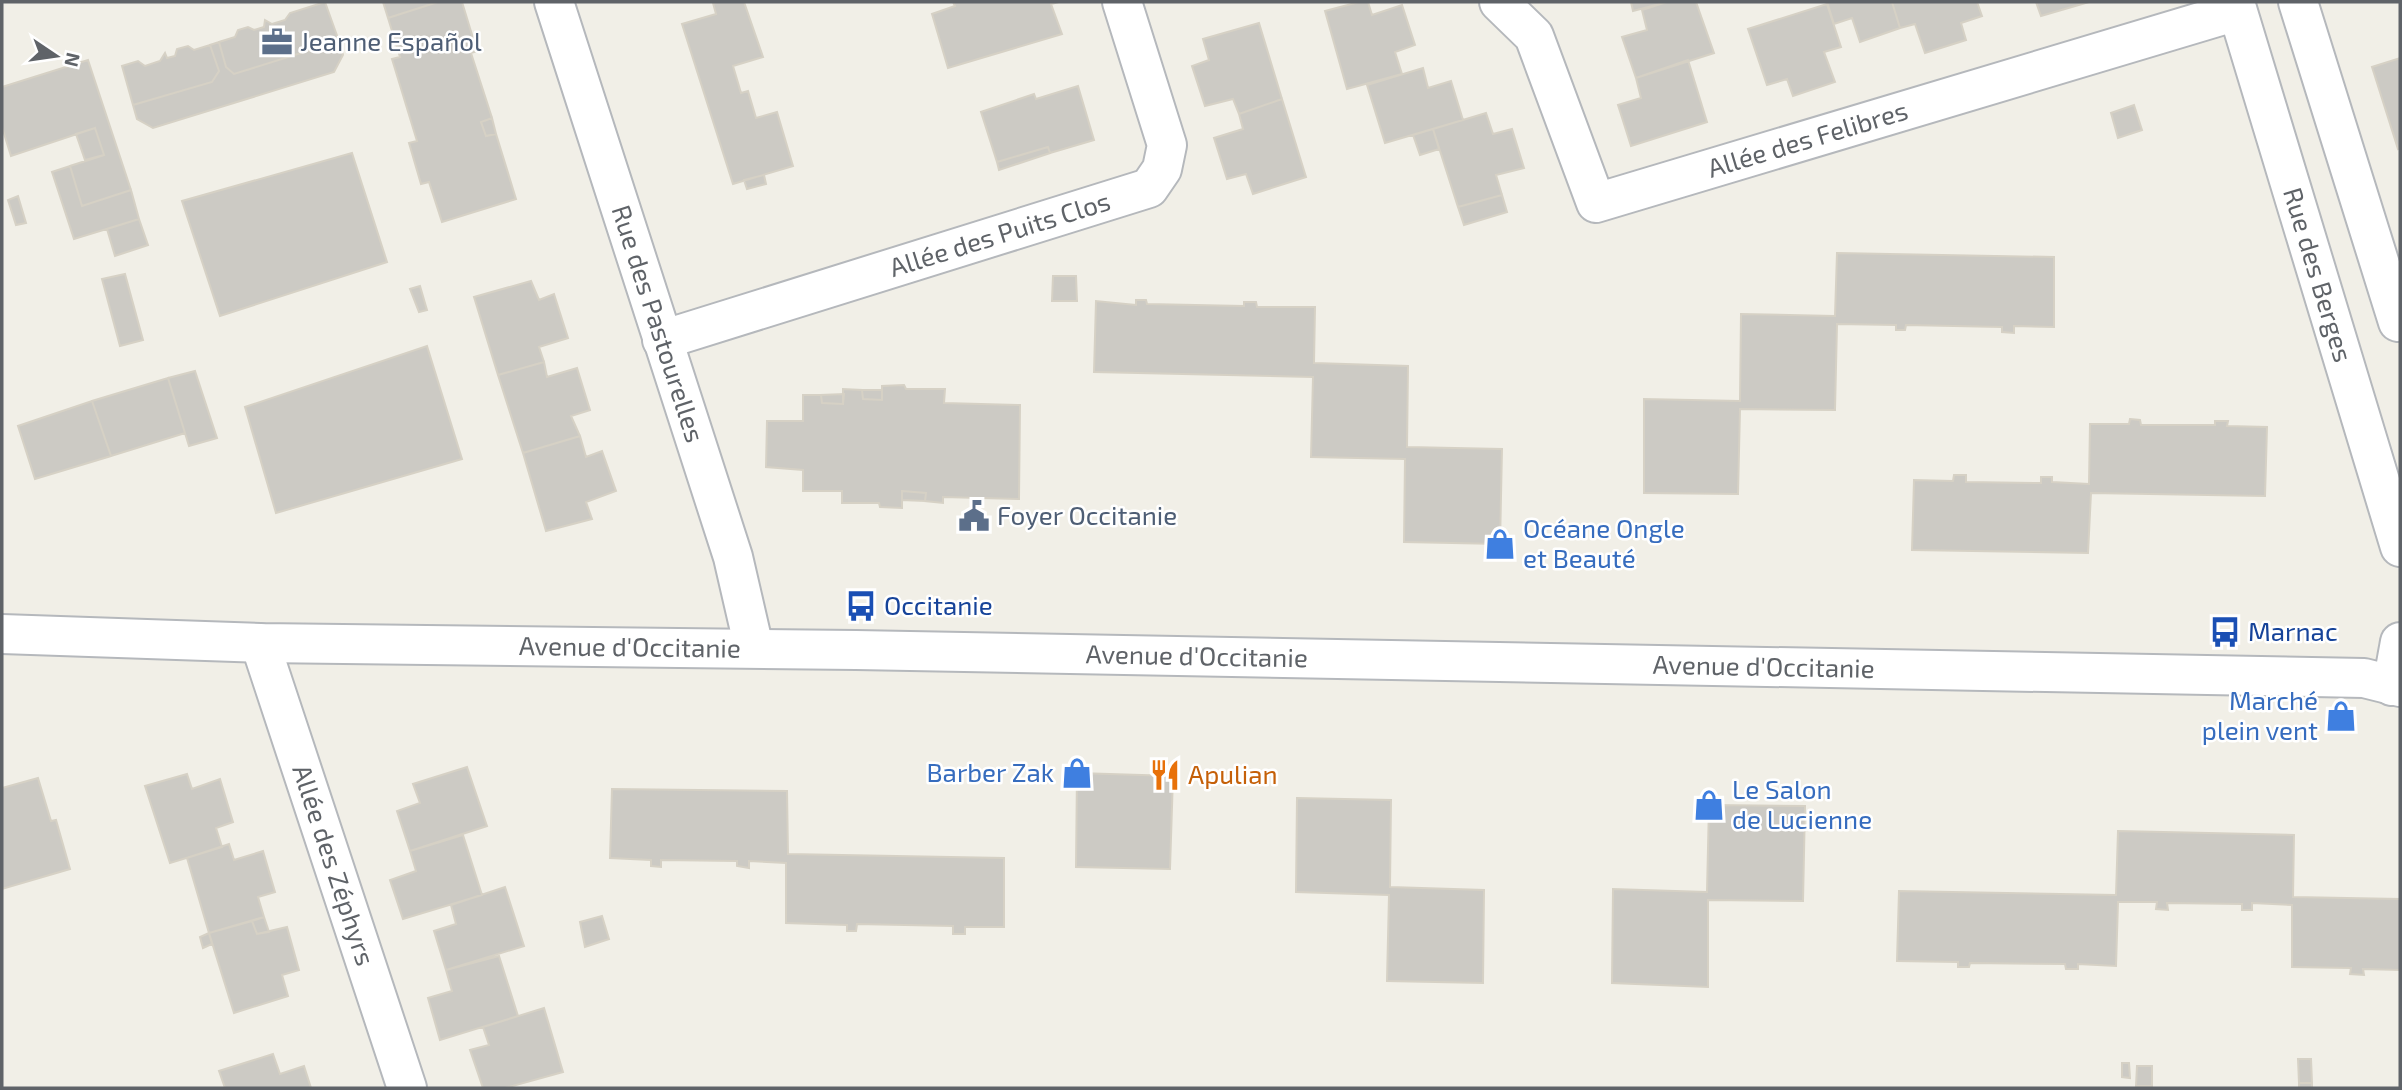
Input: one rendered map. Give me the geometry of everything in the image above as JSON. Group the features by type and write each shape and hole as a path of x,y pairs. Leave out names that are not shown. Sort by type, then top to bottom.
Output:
{"street":[{"name":"Rue des Pastourelles","path":"554,2 733,557 754,648"},
{"name":"Allée des Puits Clos","path":"662,340 1149,188 1162,169 1167,145 1122,2"},
{"name":"Allée des Felibres","path":"1499,2 1534,36 1596,203 2236,6"},
{"path":"2298,2 2398,322"},
{"name":"Rue des Berges","path":"2236,6 2400,547"},
{"name":"Avenue d'Occitanie","path":"2,634 260,643 754,648 2364,678 2397,684 2400,642"},
{"name":"Allée des Zéphyrs","path":"260,643 407,1088"}],"building":[{"path":"325,2 339,41 234,74 226,67 219,42 235,37 238,30 264,27 265,20 272,24 285,20 290,13"},
{"path":"383,2 438,2 388,18"},
{"path":"438,2 462,2 477,51 471,53 492,118 481,122 486,136 496,134 516,199 442,222 429,182 421,184 409,143 417,141 392,59 400,57 388,18"},
{"path":"744,2 763,57 733,66 741,93 748,91 756,118 777,112 793,166 733,184 682,24 716,14 713,3"},
{"path":"953,2 1059,2 1051,4 1062,34 948,68 932,14 955,6"},
{"path":"1368,2 1372,15 1402,5 1415,45 1395,52 1402,74 1347,89 1325,11"},
{"path":"1631,2 1667,2 1633,11"},
{"path":"1667,2 1696,2 1714,53 1636,78 1622,37 1647,30 1642,10"},
{"path":"1827,2 1892,2 1900,28 1860,42 1852,18 1834,24"},
{"path":"1892,2 1977,2 1982,16 1961,23 1966,40 1925,53 1915,24 1900,28"},
{"path":"2036,2 2089,2 2041,16"},
{"path":"1827,4 1841,47 1824,52 1835,82 1793,96 1787,79 1767,85 1748,29"},
{"path":"1259,23 1282,99 1239,114 1233,99 1205,106 1192,66 1209,60 1203,39"},
{"path":"339,41 343,55 334,72 153,128 137,119 133,105 212,82 219,71 210,45 219,42 226,67 234,74"},
{"path":"210,45 219,71 212,82 133,105 122,66 138,61 145,66 160,61 165,53 167,58 175,56 177,49 188,46 194,50"},
{"path":"2400,58 2400,148 2398,149 2372,67"},
{"path":"88,60 131,190 82,206 70,166 104,155 95,128 11,156 2,127 2,87"},
{"path":"1688,60 1707,122 1631,146 1618,105 1641,98 1636,78"},
{"path":"1423,68 1428,88 1451,81 1463,120 1385,143 1367,85"},
{"path":"1078,86 1094,140 1050,153 1048,147 997,162 981,112 1034,94 1036,99"},
{"path":"1282,99 1306,177 1253,194 1246,174 1227,179 1214,138 1243,129 1239,114"},
{"path":"2134,105 2142,130 2118,138 2111,113"},
{"path":"1486,113 1493,134 1512,129 1524,168 1496,175 1502,195 1458,207 1433,129"},
{"path":"492,118 496,134 486,136 481,122"},
{"path":"95,128 104,155 85,160 76,134"},
{"path":"1433,129 1439,149 1420,155 1413,135"},
{"path":"1048,147 1050,153 999,170 997,162"},
{"path":"352,153 387,262 220,316 182,201"},
{"path":"70,166 82,206 131,190 139,219 74,239 52,172"},
{"path":"764,175 766,184 747,189 744,180"},
{"path":"1502,195 1507,212 1464,225 1458,207"},
{"path":"18,196 26,223 16,225 8,200"},
{"path":"139,219 148,245 115,256 107,229"},
{"path":"1837,253 2054,257 2054,327 2014,326 2014,333 2002,332 2002,327 1906,325 1905,330 1896,330 1896,325 1837,324 1835,410 1740,409 1738,494 1644,493 1644,399 1740,401 1741,314 1835,316"},
{"path":"125,274 143,340 120,346 102,279"},
{"path":"1053,276 1076,276 1077,301 1052,301"},
{"path":"531,281 539,300 554,294 568,338 539,347 544,362 498,375 474,297"},
{"path":"420,286 427,310 419,312 410,289"},
{"path":"1136,300 1146,300 1147,304 1244,306 1244,302 1256,302 1257,307 1315,307 1314,363 1408,366 1407,447 1502,449 1500,544 1404,542 1405,459 1311,457 1313,377 1094,372 1096,301 1136,305"},
{"path":"427,346 462,459 276,513 245,407"},
{"path":"544,362 547,377 577,368 590,410 571,416 580,436 523,453 498,375"},
{"path":"195,371 217,438 189,446 168,378"},
{"path":"168,378 185,433 111,456 92,401"},
{"path":"904,385 906,389 945,389 944,403 1020,405 1019,499 943,497 943,503 925,501 926,493 902,491 902,508 880,507 879,503 842,503 842,491 803,491 803,470 766,467 767,421 803,421 803,395 821,395 822,403 843,404 843,389 862,390 863,399 882,400 882,386"},
{"path":"862,390 882,390 882,400 863,399"},
{"path":"844,394 843,404 822,403 821,395"},
{"path":"92,401 111,456 35,479 18,426"},
{"path":"2130,419 2140,420 2141,425 2215,425 2215,421 2228,421 2227,426 2267,427 2265,496 2091,493 2088,553 1912,550 1914,480 1953,481 1954,475 1966,475 1966,482 2041,483 2041,477 2052,477 2052,482 2089,484 2090,424 2129,424"},
{"path":"580,436 586,457 602,451 616,491 586,502 592,519 546,531 523,453"},
{"path":"902,491 926,493 925,501 902,500"},
{"path":"467,767 487,826 410,851 397,811 420,803 413,784"},
{"path":"1077,773 1173,776 1170,869 1076,867"},
{"path":"187,774 192,789 220,779 233,822 216,828 222,847 170,863 145,786"},
{"path":"38,778 51,821 56,820 70,869 2,889 2,788"},
{"path":"612,789 787,791 788,854 1004,858 1004,927 965,927 965,934 953,934 953,926 857,924 856,931 847,931 847,925 786,923 786,863 749,861 749,868 737,866 737,861 661,860 661,867 651,866 651,860 610,858"},
{"path":"1297,798 1391,800 1390,887 1484,890 1483,983 1387,981 1389,895 1296,892"},
{"path":"1709,805 1805,806 1803,901 1708,900 1708,987 1612,983 1613,889 1707,892"},
{"path":"2118,831 2294,835 2293,897 2400,899 2400,970 2363,969 2364,975 2350,974 2351,968 2292,967 2292,905 2252,903 2252,910 2242,910 2242,904 2167,903 2168,910 2156,909 2157,902 2118,902 2116,966 2078,964 2078,969 2066,969 2065,964 1970,963 1969,967 1958,967 1958,962 1897,961 1899,891 2116,895"},
{"path":"463,835 482,895 403,919 390,880 416,871 410,851"},
{"path":"229,844 234,860 263,851 275,892 258,897 264,917 209,933 187,858"},
{"path":"505,887 524,946 446,970 434,931 456,924 451,905"},
{"path":"602,916 609,939 585,947 580,922"},
{"path":"264,917 269,932 257,934 252,921"},
{"path":"252,921 257,934 287,927 299,970 282,975 288,996 234,1013 209,933"},
{"path":"209,933 212,944 203,948 200,937"},
{"path":"499,956 518,1016 440,1040 428,998 452,991 446,970"},
{"path":"544,1008 563,1072 505,1088 483,1088 470,1050 489,1045 483,1027"},
{"path":"273,1054 280,1074 304,1066 311,1088 225,1088 219,1071"},
{"path":"2298,1059 2311,1059 2312,1083 2299,1083"},
{"path":"2122,1063 2129,1063 2130,1078 2122,1077"},
{"path":"2137,1066 2152,1066 2152,1086 2136,1086"},
{"path":"2299,1083 2312,1083 2312,1088 2299,1088"}],"place":[{"name":"Jeanne Español","path":"277,42"},
{"name":"Foyer Occitanie","path":"974,516"},
{"name":"Océane Ongle et Beauté","path":"1500,544"},
{"name":"Occitanie","path":"861,606"},
{"name":"Marnac","path":"2225,632"},
{"name":"Marché plein vent","path":"2341,716"},
{"name":"Barber Zak","path":"1077,773"},
{"name":"Apulian","path":"1165,775"},
{"name":"Le Salon de Lucienne","path":"1709,805"}]}
